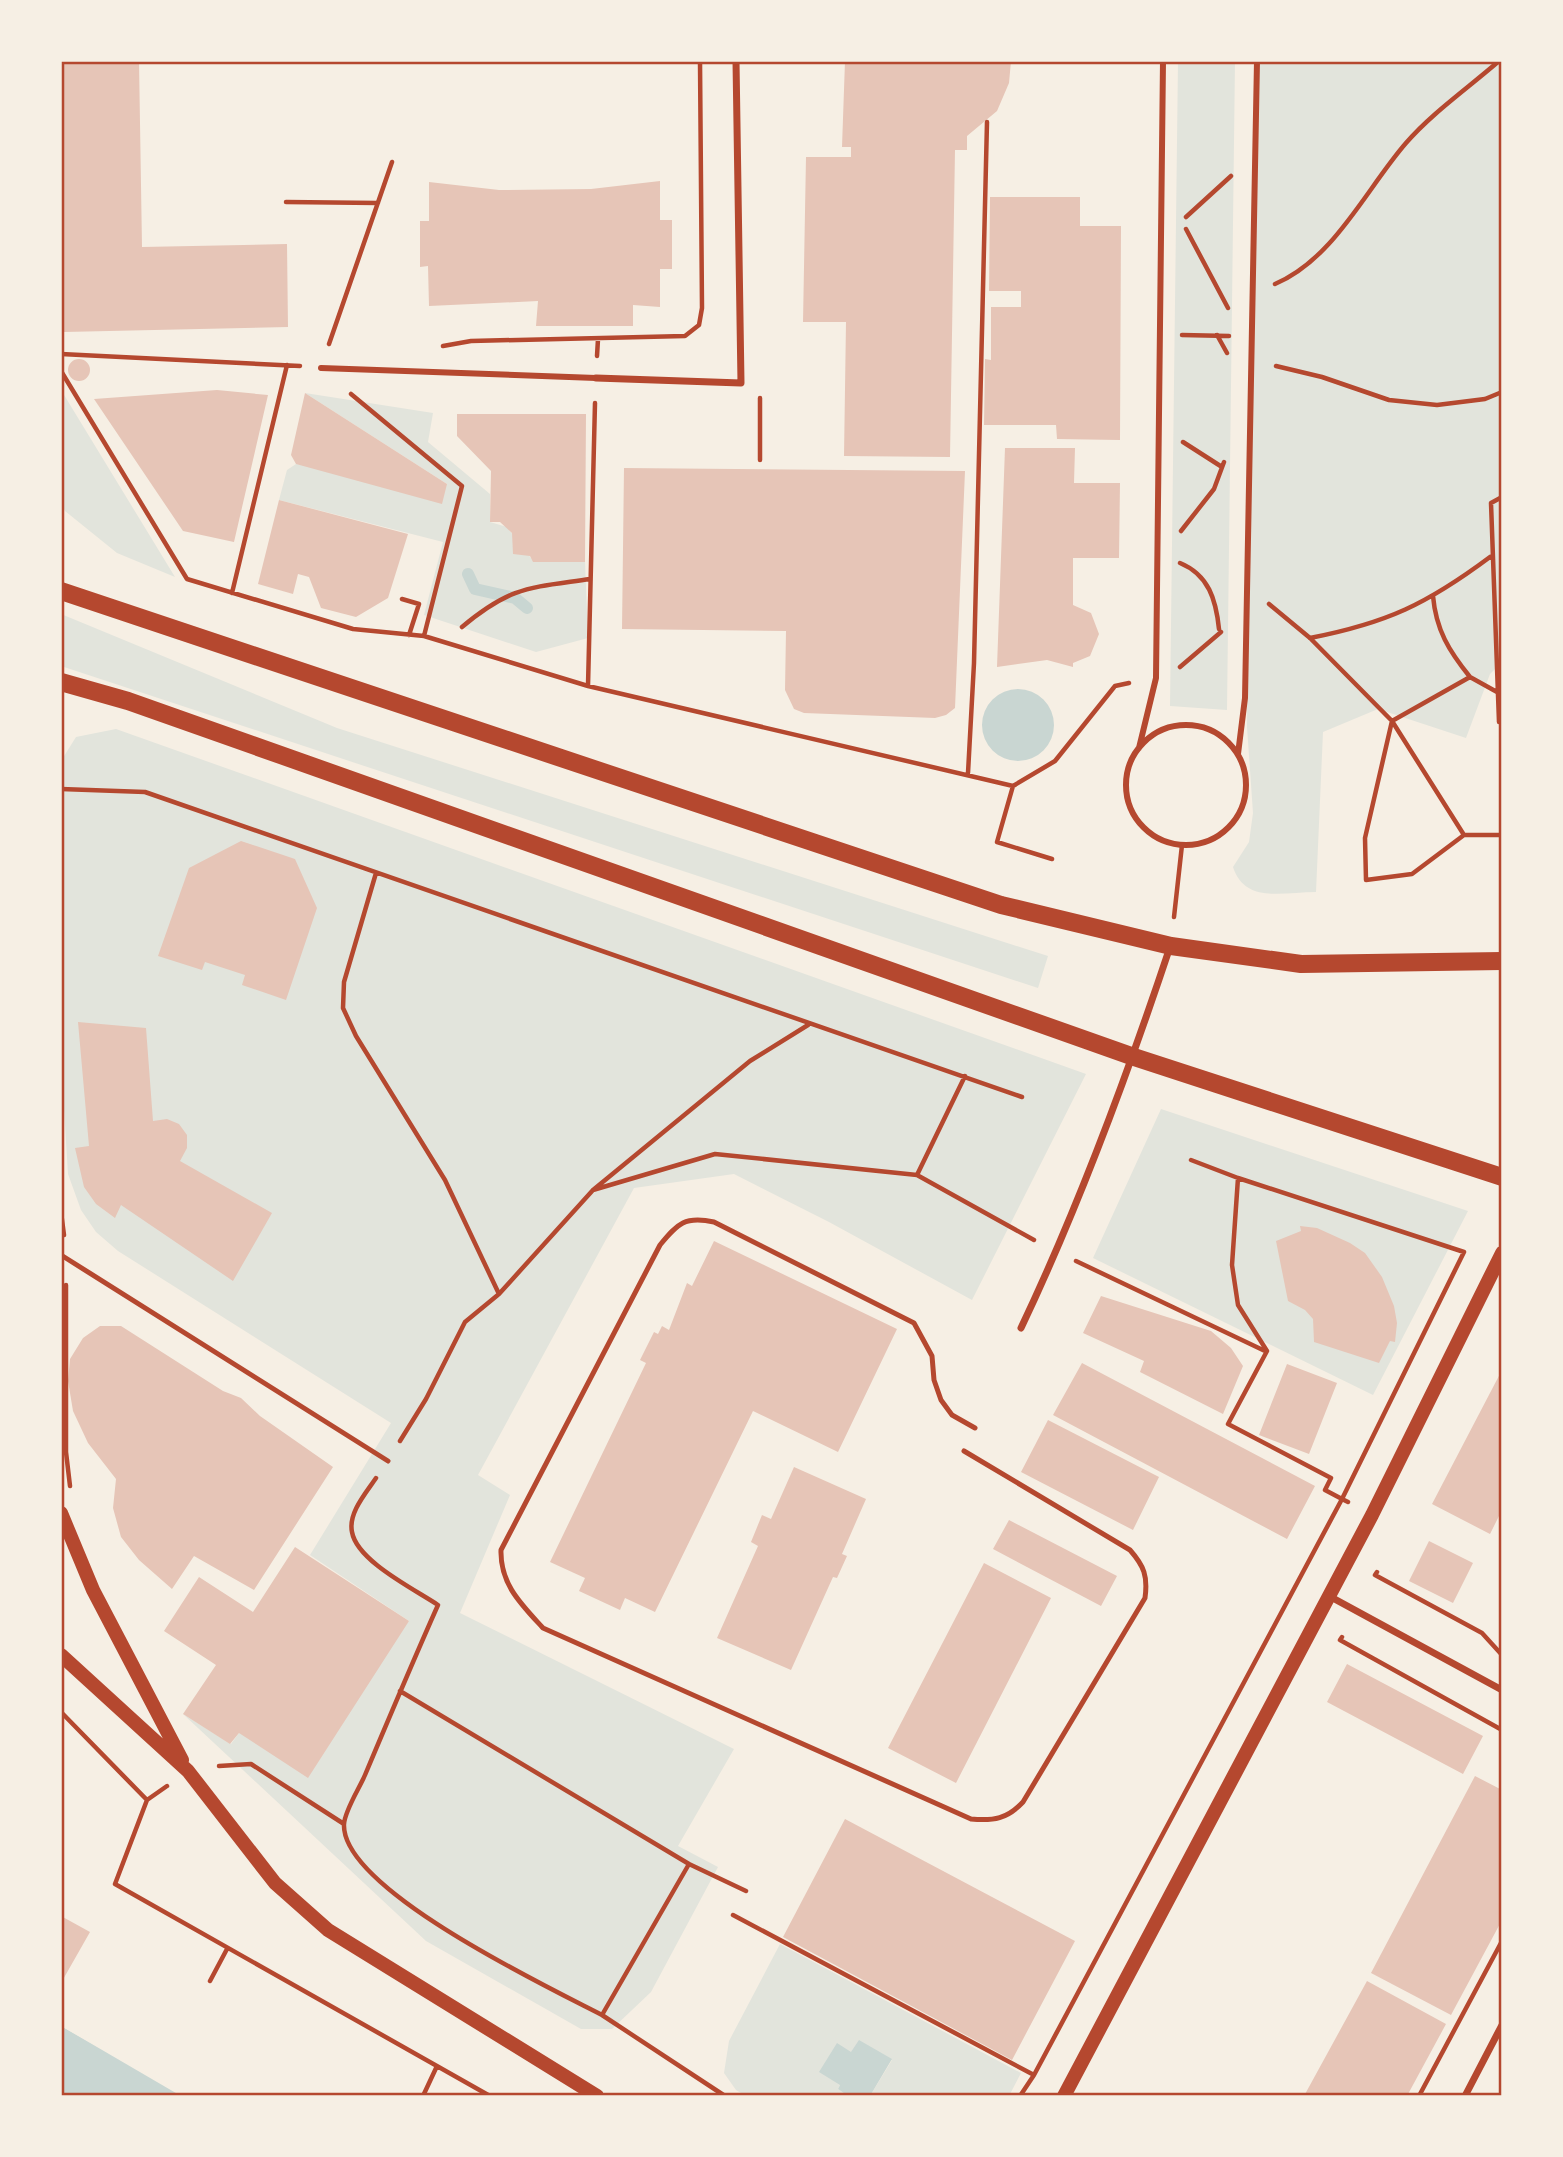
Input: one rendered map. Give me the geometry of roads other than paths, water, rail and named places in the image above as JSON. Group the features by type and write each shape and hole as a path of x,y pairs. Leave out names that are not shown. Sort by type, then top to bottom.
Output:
{"main road":[{"path":"61,591 769,825 1000,905 1171,946 1301,964 1502,961"},
{"path":"61,682 154,710 1133,1057 1502,1177"},
{"path":"1064,2096 1372,1515 1502,1254"},
{"path":"61,1513 93,1590 188,1771 275,1884 328,1930 597,2096"},
{"path":"61,1655 188,1771"}],"street":[{"path":"321,368 741,383 736,61"},
{"path":"1139,748 1156,733 1190,725 1223,737 1238,754 1246,777 1240,811 1216,837 1182,845 1150,832 1129,804 1128,769 1139,748 1156,678 1163,61"},
{"path":"1238,754 1245,698 1257,61"},
{"path":"1021,1328 1057,1252 1133,1057 1171,946"},
{"path":"1329,1596 1502,1690"},
{"path":"1465,2096 1502,2025"}],"lane":[{"path":"964,1451 1130,1550 1142,1564 1147,1580 1145,1598 1023,1802 1010,1815 991,1821 971,1819 543,1628 523,1606 500,1570 500,1550 660,1245 681,1222 696,1218 714,1222 914,1323 932,1356 934,1380 941,1400 952,1415 975,1428"},
{"path":"64,1257 388,1461"}],"waterway":[{"path":"468,574 475,589 515,598 527,608"}]}
